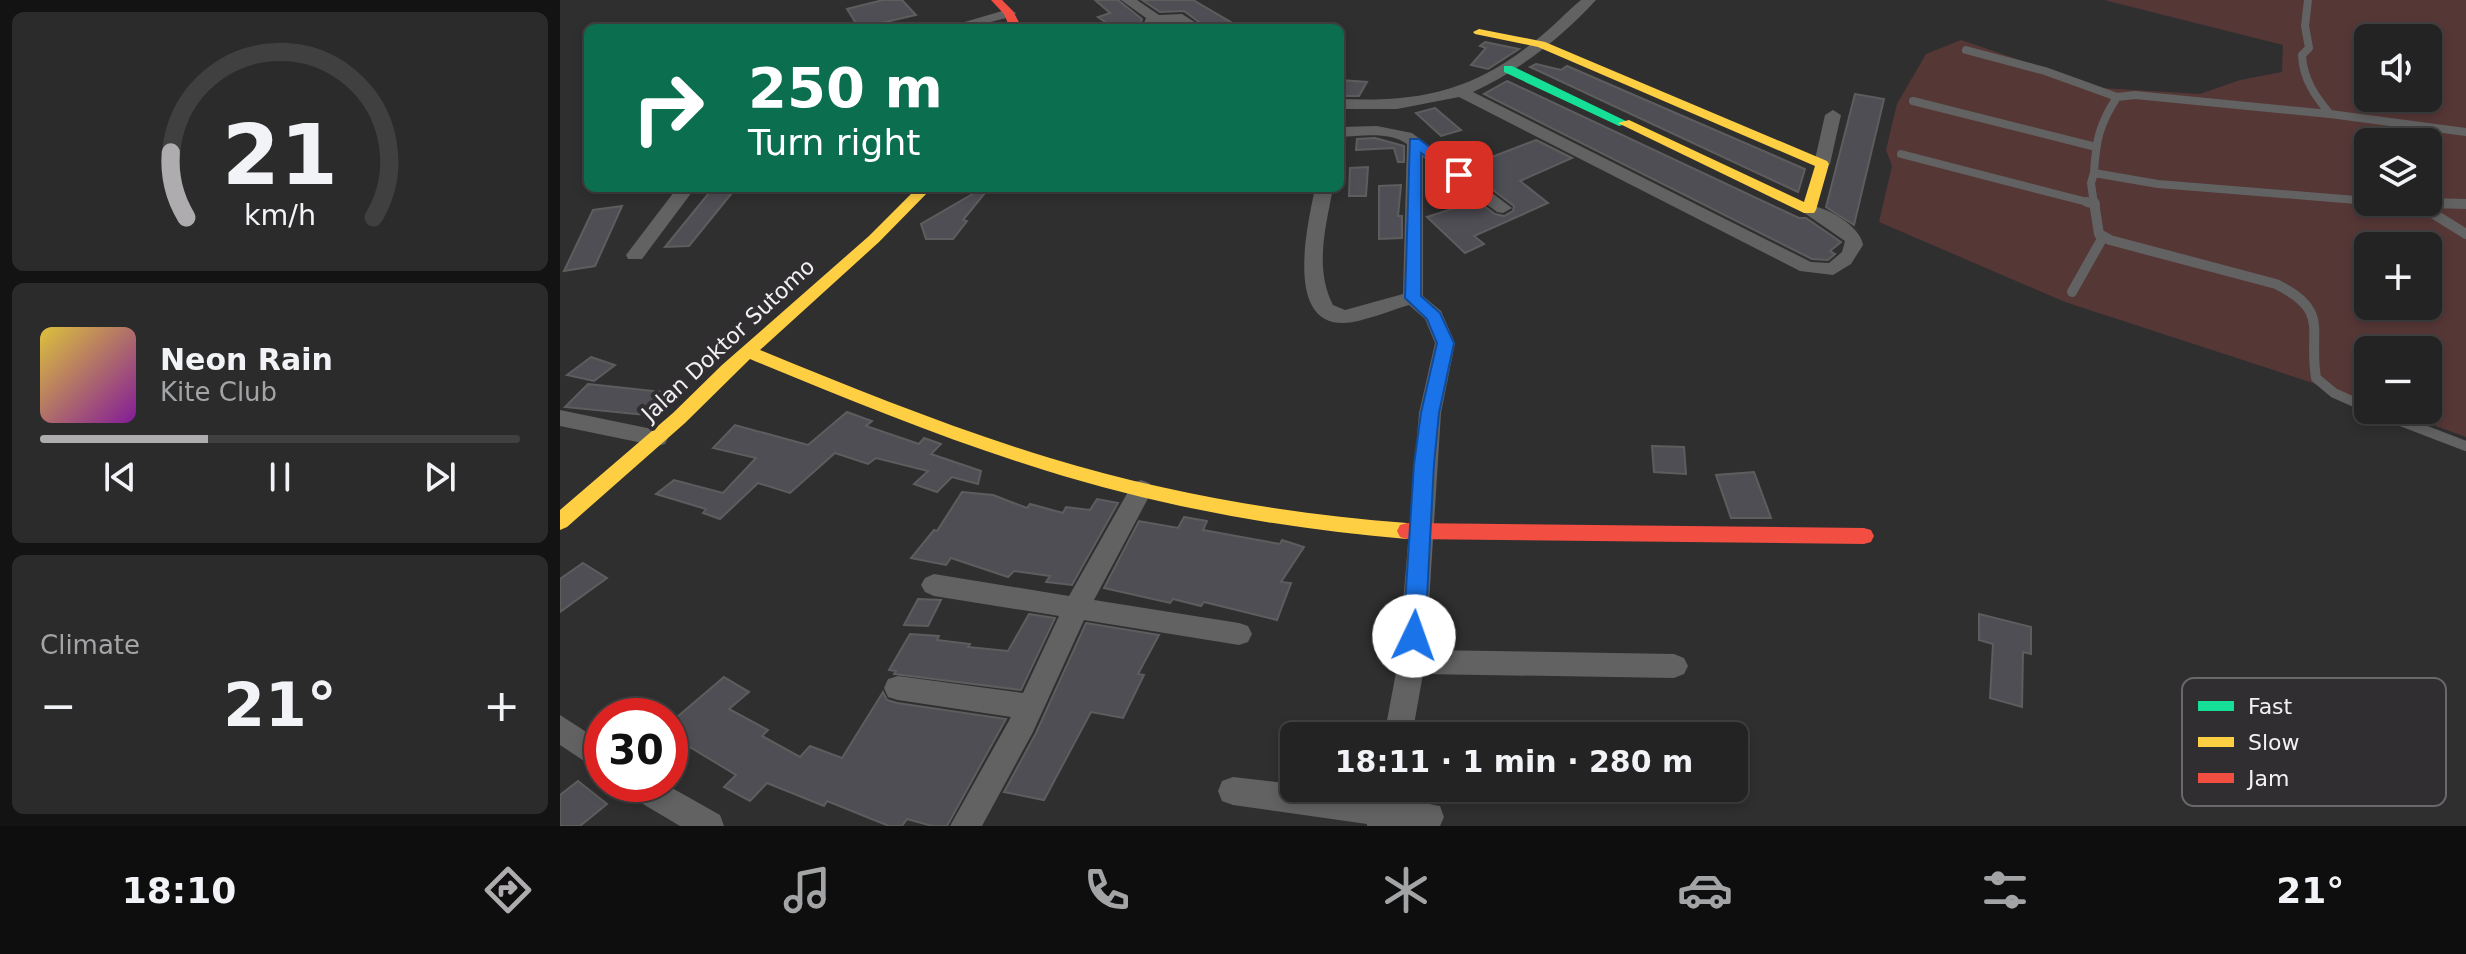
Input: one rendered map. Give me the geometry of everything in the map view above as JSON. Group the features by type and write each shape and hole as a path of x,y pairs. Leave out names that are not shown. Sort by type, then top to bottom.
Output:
{"street":[{"path":"1128,0 1151,24 1177,17 1190,24"},
{"path":"1344,104 1405,104 1463,93 1508,69 1589,0"},
{"path":"967,24 1007,14"},
{"path":"1479,32 1541,44 1822,164"},
{"path":"1463,93 1807,267 1833,269 1854,248 1854,240 1840,227 1809,210 1508,69"},
{"path":"1809,210 1833,115"},
{"path":"1344,132 1388,132 1415,142 1503,208"},
{"path":"1413,298 1415,142"},
{"path":"635,255 683,192"},
{"name":"Jalan Doktor Sutomo","path":"560,522 657,438 921,192"},
{"path":"1323,192 1313,258 1316,287 1325,309 1343,317 1413,298"},
{"path":"1401,722 1412,662 1430,413 1445,343 1434,316 1413,298"},
{"path":"748,352 936,427 1076,472 1274,517 1348,528 1420,531 1864,536"},
{"path":"560,418 657,438"},
{"path":"965,826 1030,707 1076,608 1141,489"},
{"path":"934,585 1239,634"},
{"path":"1412,662 1674,666"},
{"path":"898,688 1030,707"},
{"path":"560,728 584,746"},
{"path":"1233,791 1385,808 1429,817"},
{"path":"668,802 709,826"}],"lane":[{"path":"2308,0 2305,26 2309,48 2302,55 2303,72 2311,91 2330,114"},
{"path":"1966,50 2045,71 2117,97 2135,95 2330,114 2466,132"},
{"path":"2117,97 2103,119 2091,183 2097,229 2103,237 2276,284 2300,296 2308,303 2316,321 2312,356 2316,378 2334,393 2354,402"},
{"path":"1913,101 2096,147"},
{"path":"1901,154 2095,204"},
{"path":"2094,173 2181,187 2354,200"},
{"path":"2442,203 2466,204"},
{"path":"2437,216 2466,234"},
{"path":"2072,292 2103,237"},
{"path":"2409,424 2466,446"}],"shaded area":[{"path":"2104,0 2466,0 2466,437 2430,424 2442,424 2442,336 2354,336 2354,396 2065,302 1879,222 1892,166 1886,150 1897,104 1926,54 1961,40 2102,88 2200,94 2240,80 2282,72 2283,45"}],"building":[{"path":"883,0 902,0 916,15 877,24 856,24 847,9"},
{"path":"1095,0 1118,0 1142,19 1140,24 1108,24 1098,17 1110,13"},
{"path":"1142,0 1193,0 1234,24 1202,24 1184,11 1160,12"},
{"path":"1485,42 1519,49 1488,69 1471,65 1486,48 1480,46"},
{"path":"1536,64 1561,70 1567,66 1805,169 1798,192 1530,67"},
{"path":"1344,80 1367,82 1359,96 1344,96"},
{"path":"1507,81 1799,218 1806,218 1841,242 1830,251 1835,254 1828,260 1812,259 1484,94"},
{"path":"1855,94 1884,99 1854,225 1826,207"},
{"path":"1435,108 1461,130 1441,136 1416,113"},
{"path":"1375,138 1404,146 1404,162 1398,162 1394,148 1356,150 1357,139"},
{"path":"1536,140 1572,158 1520,181 1548,203 1474,236 1484,244 1465,253 1427,217 1461,206 1439,188 1453,183 1495,214 1504,216 1513,211 1514,206 1473,175 1483,172 1473,164"},
{"path":"1368,167 1366,196 1349,196 1350,168"},
{"path":"1401,185 1398,216 1402,216 1402,238 1379,239 1379,186"},
{"path":"710,192 733,192 689,246 665,247"},
{"path":"976,192 986,192 963,220 967,221 953,239 926,239 921,224"},
{"path":"622,206 595,266 564,271 593,210"},
{"path":"591,357 615,365 594,381 567,375"},
{"path":"588,384 681,394 656,416 565,407"},
{"path":"847,412 872,421 866,426 919,444 924,438 941,444 931,454 981,471 978,484 952,477 937,492 914,484 928,471 876,458 868,464 835,453 790,493 758,483 720,519 703,513 706,509 656,494 674,480 723,493 756,458 713,448 735,425 808,445"},
{"path":"1652,446 1684,447 1686,474 1654,472"},
{"path":"1754,472 1771,518 1731,518 1716,475"},
{"path":"962,492 993,495 1027,508 1030,504 1063,513 1066,507 1090,510 1097,499 1118,503 1072,585 1046,582 1050,576 1014,571 1008,577 951,558 946,565 911,558 934,530 937,531"},
{"path":"1184,517 1207,521 1203,530 1280,544 1282,540 1304,547 1281,582 1291,583 1277,620 1204,602 1201,606 1173,599 1170,603 1104,588 1139,521 1178,528"},
{"path":"583,563 607,578 560,612 560,579"},
{"path":"918,599 941,600 928,626 904,625"},
{"path":"1029,614 1055,618 1021,690 894,674 896,671 889,670 910,634 939,636 937,640 970,644 968,647 1008,651"},
{"path":"1979,614 2031,627 2031,654 2023,652 2022,707 1990,698 1993,644 1979,640"},
{"path":"1086,623 1159,635 1138,674 1144,675 1123,718 1091,712 1044,800 1004,792 1036,733"},
{"path":"724,677 749,692 729,709 768,730 762,736 800,757 810,746 842,758 883,692 887,700 897,703 1006,719 947,826 932,826 907,819 902,826 889,826 827,801 824,806 767,783 750,801 724,787 736,775 688,746 688,708"},
{"path":"578,781 584,786 584,802 607,804 580,826 560,826 560,795"}],"traffic: fast":[{"path":"1508,69 1624,123"}],"traffic: slow":[{"path":"1479,32 1541,44 1822,164 1809,210 1624,123"},
{"path":"560,522 679,418 921,192"},
{"path":"748,352 934,426 1107,481 1227,509 1287,519 1407,531"}],"traffic: jam":[{"path":"996,0 1009,13 1014,24"},
{"path":"1407,531 1864,536"}],"route":[{"path":"1414,636 1424,464 1430,413 1445,343 1434,316 1413,298 1415,142 1459,175"}]}
